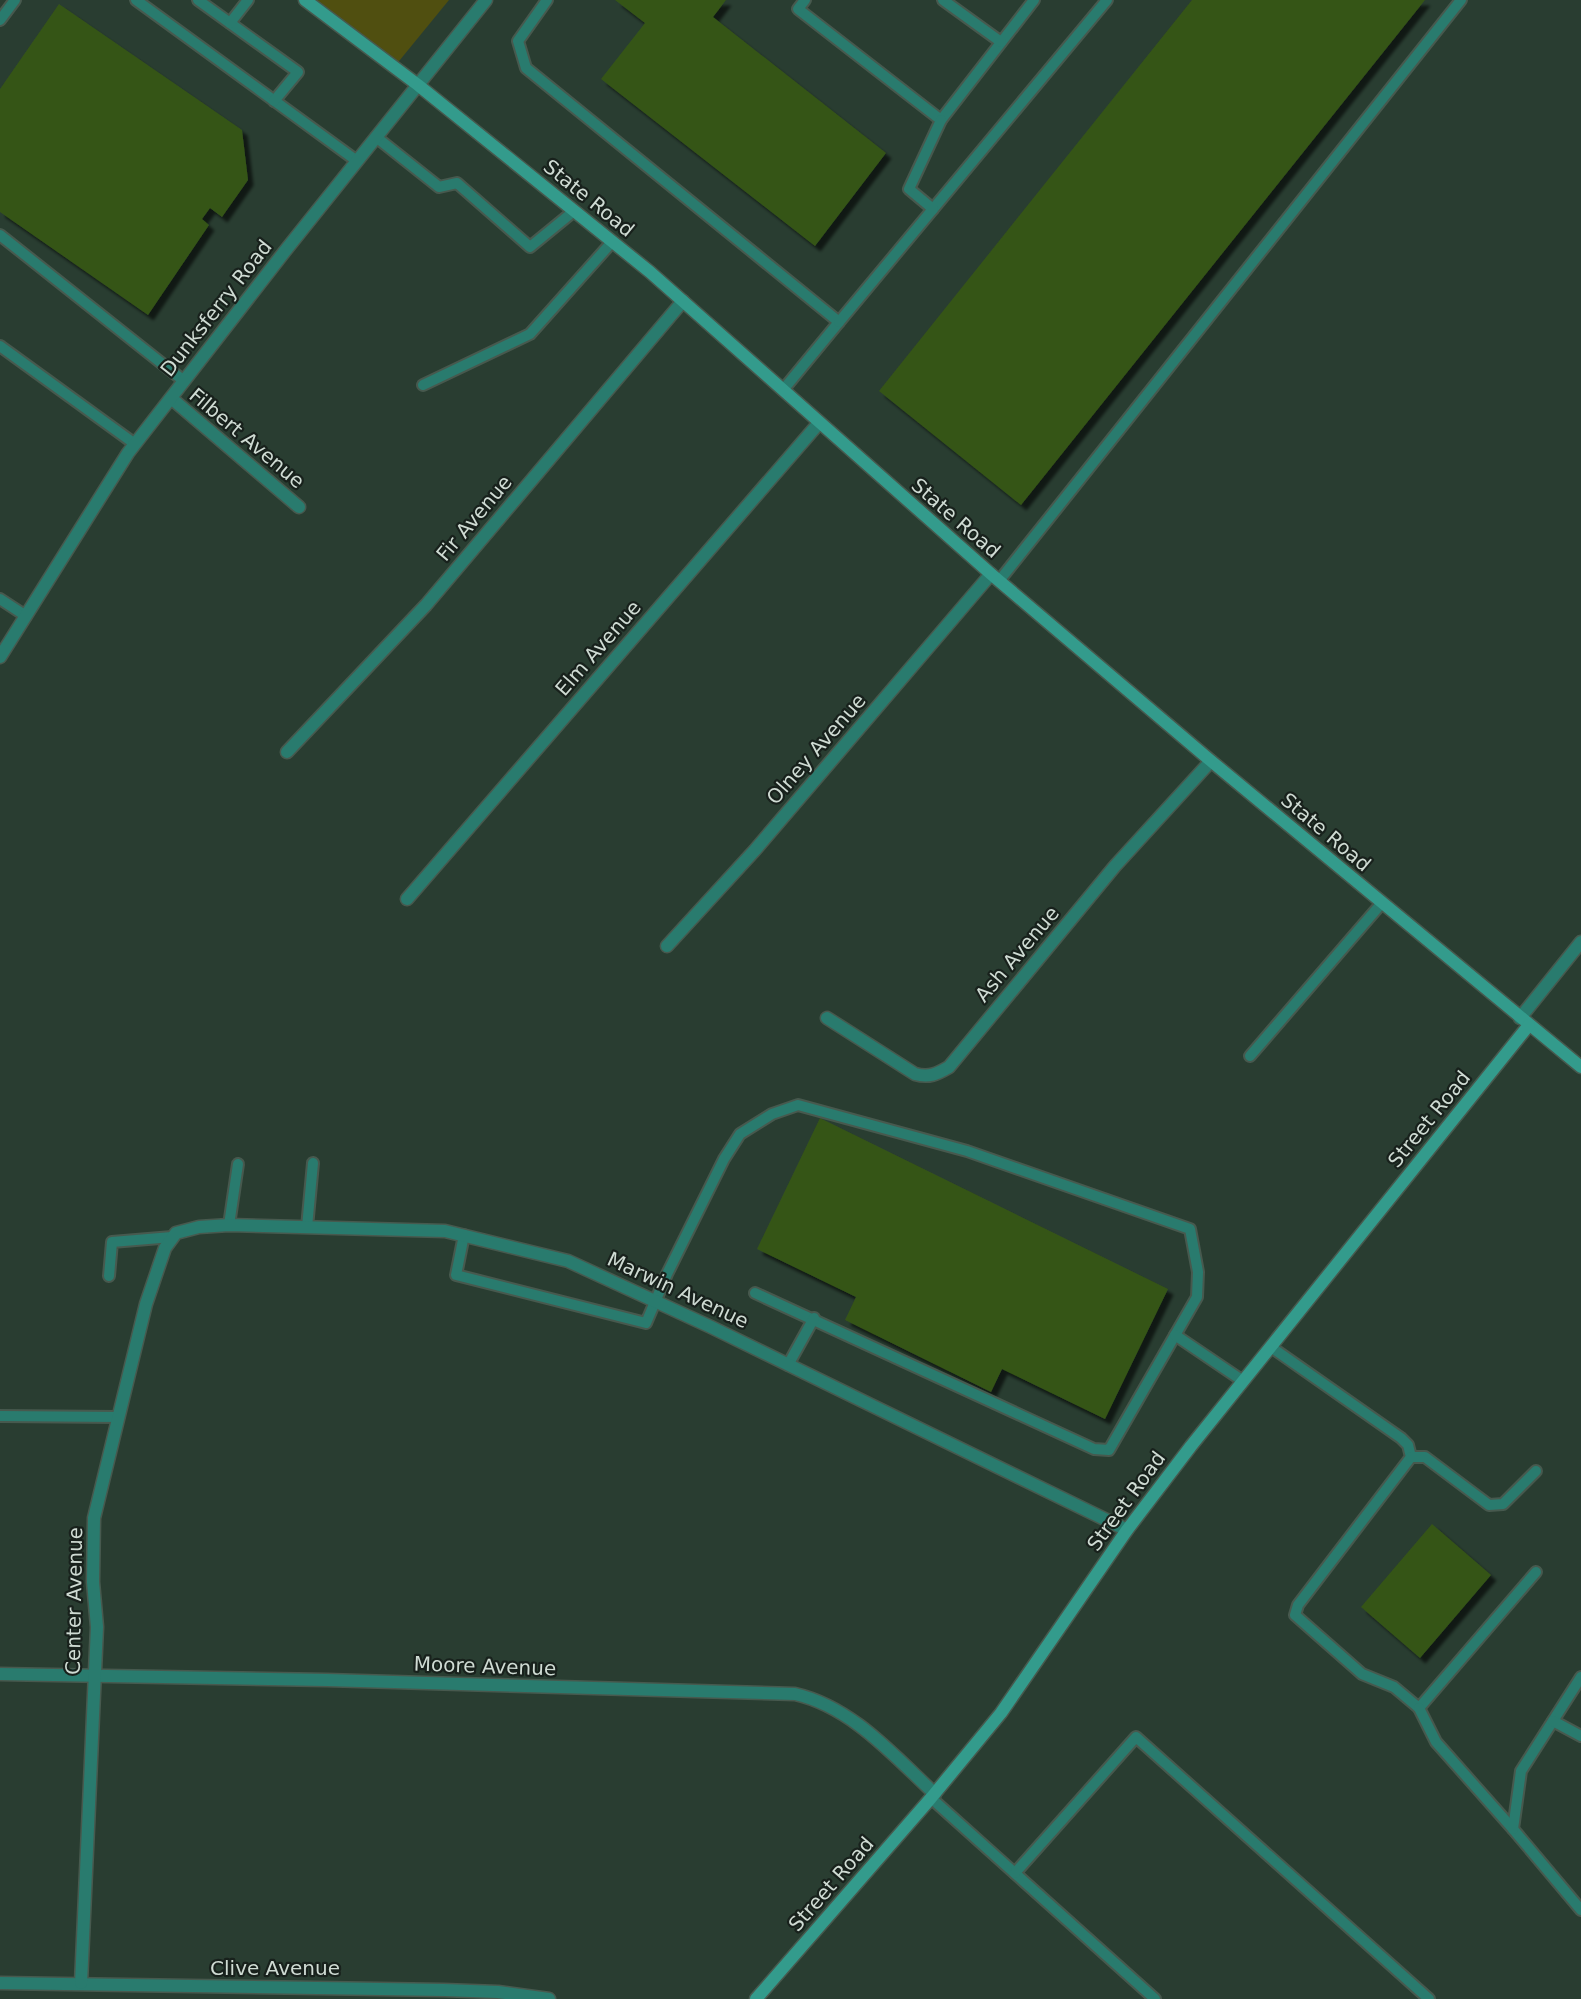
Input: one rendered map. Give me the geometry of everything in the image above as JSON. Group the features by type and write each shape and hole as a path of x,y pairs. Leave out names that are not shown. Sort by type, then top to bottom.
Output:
{"main road":[{"name":"State Road","path":"305,0 418,85 683,301 995,577 1210,761 1581,1067"},
{"name":"Street Road","path":"756,1999 933,1796 1024,1683 1127,1530 1525,1022"}],"street":[{"name":"Dunksferry Road","path":"2,649 26,616 112,476 135,444 486,0"},
{"name":"Fir Avenue","path":"287,752 426,605 683,301"},
{"name":"Filbert Avenue","path":"171,398 299,507"},
{"name":"Elm Avenue","path":"407,899 819,423"},
{"name":"Olney Avenue","path":"667,946 755,850 995,577"},
{"name":"Ash Avenue","path":"827,1018 915,1074 925,1077 936,1075 949,1067 1115,866 1210,761"},
{"name":"Street Road","path":"1525,1022 1581,942"},
{"name":"Marwin Avenue","path":"174,1235 199,1227 229,1225 422,1230 464,1235 568,1261 711,1327 1127,1530"},
{"name":"Center Avenue","path":"81,1983 97,1627 93,1582 94,1518 146,1304 165,1248 174,1235"},
{"name":"Moore Avenue","path":"0,1674 327,1680 795,1694 822,1702 846,1715 933,1796"},
{"name":"Clive Avenue","path":"0,1983 81,1983 197,1988 444,1990 498,1992 549,1999"}],"lane":[{"path":"0,20 15,0"},
{"path":"136,0 357,161"},
{"path":"198,0 298,72 274,101"},
{"path":"230,23 248,0"},
{"path":"547,0 518,41 526,68 839,322"},
{"path":"805,0 798,9 940,120"},
{"path":"943,0 1001,42"},
{"path":"933,209 909,189 940,120 1034,0"},
{"path":"783,390 1107,0"},
{"path":"995,577 1461,0"},
{"path":"376,137 439,187 457,183 530,247 574,211"},
{"path":"0,235 184,381"},
{"path":"423,385 530,334 612,242"},
{"path":"0,346 135,444"},
{"path":"0,599 26,616"},
{"path":"1250,1056 1381,904"},
{"path":"464,1235 456,1275 646,1323 653,1302 724,1159 740,1134 772,1114 798,1105 967,1150 1190,1228 1198,1272 1197,1297 1108,1450 1094,1449 814,1318 755,1293"},
{"path":"307,1227 313,1163"},
{"path":"229,1225 238,1164"},
{"path":"109,1276 112,1242 174,1235"},
{"path":"788,1365 814,1318"},
{"path":"1174,1335 1243,1381"},
{"path":"1271,1347 1401,1438 1408,1445 1411,1456"},
{"path":"0,1416 118,1417"},
{"path":"1411,1456 1425,1457 1489,1505 1503,1504 1536,1471"},
{"path":"1411,1456 1298,1605 1295,1615 1362,1674 1394,1688 1419,1708 1436,1742 1581,1910"},
{"path":"1419,1708 1536,1572"},
{"path":"1513,1829 1521,1771 1581,1677"},
{"path":"1553,1721 1581,1736"},
{"path":"1015,1874 1136,1737 1428,1999"},
{"path":"933,1796 1015,1874 1155,1999"}],"shaded area":[{"path":"304,0 449,0 395,66"}],"building":[{"path":"615,0 726,0 713,17 886,153 815,246 601,79 645,23"},
{"path":"1192,0 1425,0 1021,505 879,391"},
{"path":"59,4 242,130 248,180 222,217 210,208 202,219 209,225 148,315 0,212 0,89"},
{"path":"820,1118 1168,1289 1105,1419 1002,1369 991,1392 845,1320 856,1297 757,1249"},
{"path":"1432,1524 1491,1575 1420,1658 1361,1607"}]}
